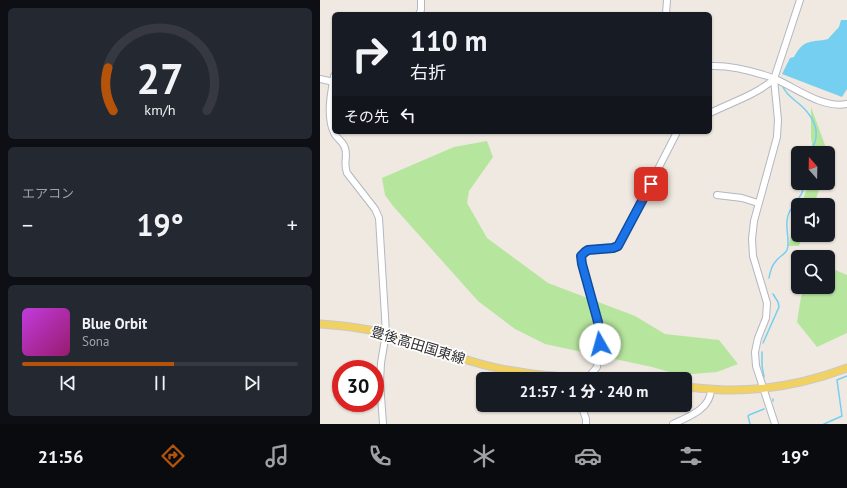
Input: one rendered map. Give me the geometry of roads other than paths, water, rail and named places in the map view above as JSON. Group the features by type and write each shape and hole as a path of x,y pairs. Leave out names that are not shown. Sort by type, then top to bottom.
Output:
{"main road":[{"name":"豊後高田国東線","path":"320,324 386,333 475,363 520,372"},
{"path":"692,388 730,390 763,389 802,382 847,368"}],"street":[{"path":"420,12 421,0"},
{"path":"666,12 667,0"},
{"path":"775,424 757,370 755,359 758,338 766,318 767,303 755,265 752,248 754,221 758,203 777,137 778,120 774,79 800,0"},
{"path":"712,66 728,66 774,79 801,93 827,103 836,105 847,104"},
{"path":"320,79 332,80"},
{"path":"712,112 755,92 774,79"},
{"path":"332,94 330,108 332,128"},
{"path":"335,134 345,147 345,168 347,173 375,208 379,218 386,333 381,363 380,382 383,424"},
{"path":"593,372 597,367 600,335 581,256 588,250 613,248 619,245 676,134"},
{"path":"717,195 742,198 758,203"},
{"path":"672,424 693,414 704,406 710,398 711,389"},
{"path":"584,412 586,424"}],"water":[{"path":"841,20 847,20 847,89 842,97 782,74 790,58 794,57 801,47 808,42 828,39 839,27"}],"waterway":[{"path":"783,87 787,94 802,106 812,118 816,132 816,138 812,146"},
{"path":"769,278 773,264 787,250 787,218 803,190"},
{"path":"763,343 779,307 773,294"},
{"path":"762,352 764,377"},
{"path":"824,424 842,416 837,380 847,376"},
{"path":"750,424 748,416 764,409"}]}
